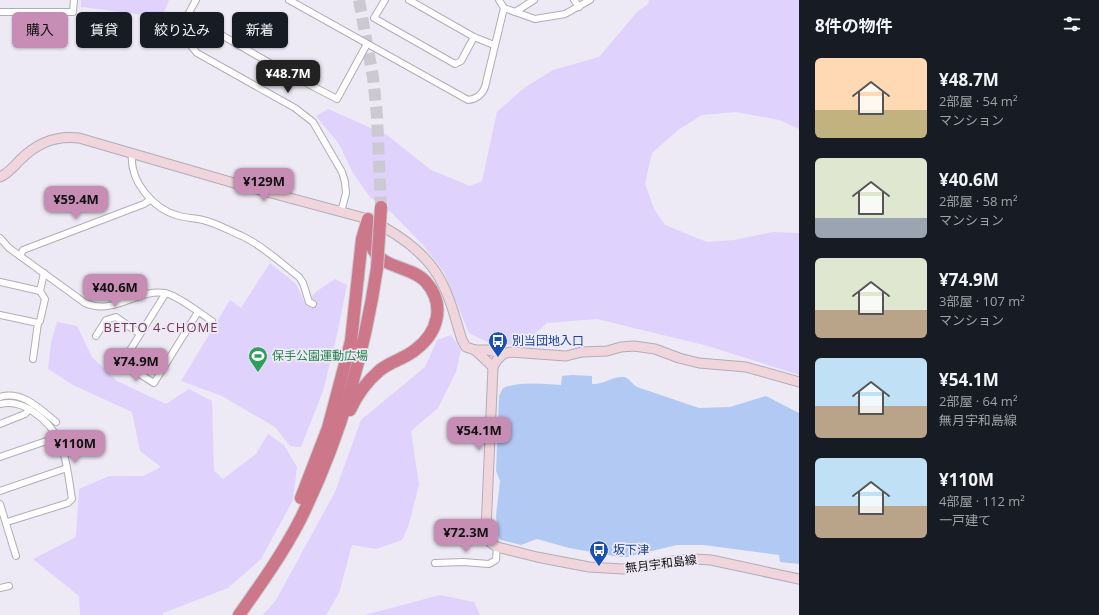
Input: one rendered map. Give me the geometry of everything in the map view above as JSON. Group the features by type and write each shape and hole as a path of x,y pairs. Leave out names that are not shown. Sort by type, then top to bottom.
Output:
{"highway":[{"path":"331,450 359,363 370,316 377,268 381,207"},
{"path":"239,615 268,574 299,521 331,450 354,403 366,383 380,370 414,351 426,341 434,329 438,317 437,304 433,292 425,281 409,270 378,258 373,248 368,219"},
{"path":"268,574 303,494 328,428 351,341 362,239 368,219"}],"main road":[{"path":"0,177 11,170 31,150 41,143 68,136 368,219 388,228 428,261 443,285 462,340 466,347 475,350 488,350 503,354"},
{"path":"497,547 491,543 486,530 493,367 503,354 510,352 529,352 566,356 582,352 607,351 621,347 634,346 655,349 699,364 746,367 799,382"},
{"path":"475,350 493,367"},
{"name":"無月宇和島線","path":"497,547 537,557 611,569 638,567 694,559 711,560 799,580"}],"street":[{"path":"0,12 73,12 74,0"},
{"path":"189,12 196,0"},
{"path":"289,0 468,100 478,97 483,92 504,8"},
{"path":"385,0 374,18 455,64 461,62 474,37"},
{"path":"409,0 474,37 494,45"},
{"path":"499,0 504,8 535,19 565,14 590,0"},
{"path":"514,12 534,0"},
{"path":"574,0 578,7"},
{"path":"224,36 280,69 337,99 366,44"},
{"path":"192,48 197,53 296,108 313,122 342,172 346,193 341,212"},
{"path":"132,154 131,164 142,189 150,200 165,211 179,216 204,220 255,243 299,277 303,283 309,302 313,304"},
{"path":"20,256 22,250 144,204 150,200"},
{"path":"0,238 9,248 85,303 94,307 104,307 158,292 164,292 212,321"},
{"path":"33,359 38,324 45,299 40,290 44,273"},
{"path":"0,282 40,290"},
{"path":"164,292 164,296 122,363 154,383 198,312"},
{"path":"0,316 38,324"},
{"path":"96,336 106,320 116,317 140,334"},
{"path":"0,397 15,395 27,400 56,422"},
{"path":"0,404 14,403 30,409 50,424 58,437 67,468 72,499 68,503 7,522"},
{"path":"0,424 25,414 30,409"},
{"path":"0,457 58,437"},
{"path":"0,491 67,468"},
{"path":"0,504 7,522 16,556"},
{"path":"435,562 489,564 496,560 497,547"},
{"path":"0,588 9,586"}],"shaded area":[{"path":"81,0 169,0 164,12 140,12 140,14 132,13 132,12 81,7"},
{"path":"649,0 799,0 799,129 779,120 736,112 702,115 678,130 652,153 645,183 654,209 665,225 707,242 734,240 773,232 799,233 799,375 708,346 597,319 547,323 521,346 487,342 469,333 444,272 423,245 393,214 370,197 353,173 339,144 316,116 328,109 387,135 431,170 470,186 482,181 497,112 524,88 553,70 599,57 637,12 648,4"},
{"path":"270,263 296,284 305,303 317,291 335,279 347,285 337,335 323,391 301,447 290,446 275,427 222,396 181,381 230,300 241,308"},
{"path":"57,322 77,326 92,357 117,381 166,404 189,389 212,401 214,471 223,479 256,454 268,434 284,445 297,467 293,500 261,559 228,588 163,613 163,615 80,615 79,596 33,559 76,537 79,489 109,476 143,476 161,467 140,451 132,412 73,385 48,369 51,343"},
{"path":"451,335 461,350 456,372 438,408 411,431 419,485 409,524 402,540 376,549 352,545 339,593 326,615 263,615 276,600 335,492 361,420 425,367 437,340"},
{"path":"440,595 474,602 480,615 365,615"}],"water":[{"path":"562,376 592,376 592,384 624,377 637,387 699,408 730,407 766,396 799,413 799,564 780,562 779,555 703,545 677,545 627,557 619,557 569,548 537,539 521,545 501,540 498,536 496,516 500,481 496,471 499,396 503,388 517,384 561,385"}],"tunnel":[{"path":"359,0 373,77 377,116 381,207"}],"place":[{"name":"別当団地入口","path":"498,358"},
{"name":"保手公園運動広場","path":"258,373"},
{"name":"坂下津","path":"599,567"}],"district":[{"name":"BETTO 4-CHOME","path":"161,327"}]}
